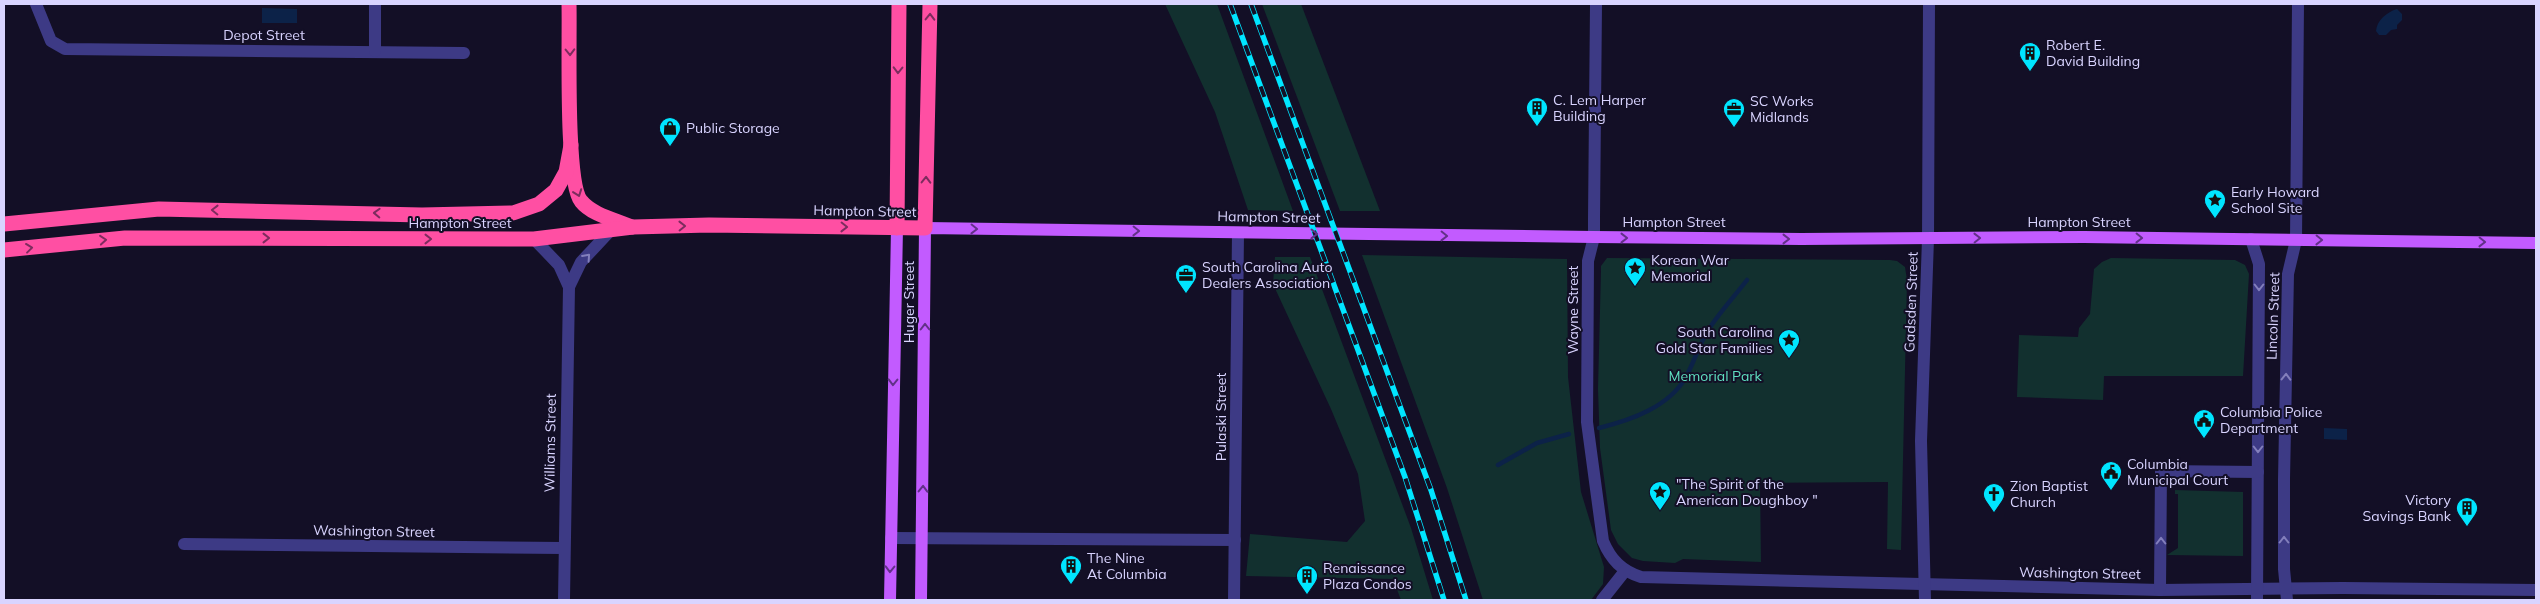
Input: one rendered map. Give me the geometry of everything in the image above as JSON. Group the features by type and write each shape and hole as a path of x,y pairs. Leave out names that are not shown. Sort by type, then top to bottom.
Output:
{"highway":[{"path":"569,4 570,145 576,188 580,200 596,212 633,227"},
{"name":"Huger Street","path":"897,228 898,4"},
{"name":"Huger Street","path":"925,228 930,4"},
{"name":"Hampton Street","path":"4,224 50,218 159,209 422,215 513,214 539,204 556,190 566,172 570,145"},
{"name":"Hampton Street","path":"4,250 125,238 534,239 633,227 925,228"}],"main road":[{"name":"Huger Street","path":"890,600 897,228"},
{"name":"Huger Street","path":"920,600 925,228"},
{"name":"Hampton Street","path":"925,228 1594,237 1928,239 2084,237 2536,243"}],"street":[{"name":"Depot Street","path":"36,4 51,41 65,49 464,53"},
{"path":"375,4 375,51"},
{"name":"Wayne Street","path":"1596,4 1594,237 1588,261 1589,438 1603,542 1608,553 1625,571"},
{"name":"Gadsden Street","path":"1925,600 1921,449 1928,239 1929,4"},
{"name":"Lincoln Street","path":"2287,594 2284,569 2284,479 2288,274 2296,240 2298,4"},
{"name":"Williams Street","path":"564,600 563,548 568,287 581,262 611,230"},
{"name":"Pulaski Street","path":"1234,600 1238,233"},
{"name":"Williams Street","path":"534,239 558,266 568,287"},
{"name":"Lincoln Street","path":"2251,239 2259,264 2257,594"},
{"path":"2160,590 2161,470 2258,472"},
{"path":"891,538 1235,540"},
{"name":"Washington Street","path":"184,544 563,548"},
{"path":"1602,600 1625,571"},
{"name":"Washington Street","path":"1625,571 1641,577 2257,594 2536,590"}],"green space":[{"path":"1165,4 1217,4 1293,211 1248,210 1215,112"},
{"path":"1262,4 1301,4 1380,211 1340,211"},
{"path":"1362,255 1567,259 1568,377 1581,492 1604,567 1603,584 1591,600 1483,600 1447,488"},
{"path":"1275,257 1310,257 1411,528 1433,600 1401,600 1393,579 1246,576 1250,534 1347,542 1365,521 1358,474 1331,409 1273,284"},
{"name":"Memorial Park","path":"1607,258 1890,260 1897,261 1905,267 1907,280 1901,550 1887,549 1888,482 1760,483 1761,562 1683,559 1675,563 1643,561 1632,558 1618,544 1611,530 1600,448 1598,389 1601,266"},
{"path":"2111,258 2235,260 2245,265 2249,274 2243,376 2104,376 2103,400 2017,397 2019,335 2078,337 2079,328 2090,314 2094,269 2102,262"},
{"path":"2175,490 2243,492 2243,556 2167,555 2178,548 2178,494 2175,494"}],"water":[{"path":"262,8 297,9 297,23 262,23"},
{"path":"2397,9 2402,14 2402,20 2397,25 2397,29 2391,30 2386,35 2379,35 2376,31 2380,20 2386,14"},
{"path":"2324,428 2347,429 2347,440 2324,439"}],"waterway":[{"path":"1599,428 1624,421 1648,411 1670,397 1686,377 1711,325 1747,280"},
{"path":"1498,465 1537,443 1569,434"}],"railway":[{"path":"1230,4 1405,477 1444,600"},
{"path":"1251,4 1431,490 1466,600"}],"place":[{"name":"Robert E. David Building","path":"2030,72"},
{"name":"C. Lem Harper Building","path":"1537,127"},
{"name":"SC Works Midlands","path":"1734,128"},
{"name":"Public Storage","path":"670,147"},
{"name":"Early Howard School Site","path":"2215,219"},
{"name":"Korean War Memorial","path":"1635,287"},
{"name":"South Carolina Auto Dealers Association","path":"1186,294"},
{"name":"South Carolina Gold Star Families","path":"1789,359"},
{"name":"Columbia Police Department","path":"2204,439"},
{"name":"Columbia Municipal Court","path":"2111,491"},
{"name":"\"The Spirit of the American Doughboy \"","path":"1660,511"},
{"name":"Zion Baptist Church","path":"1994,513"},
{"name":"Victory Savings Bank","path":"2467,527"},
{"name":"The Nine At Columbia","path":"1071,585"},
{"name":"Renaissance Plaza Condos","path":"1307,595"}]}
